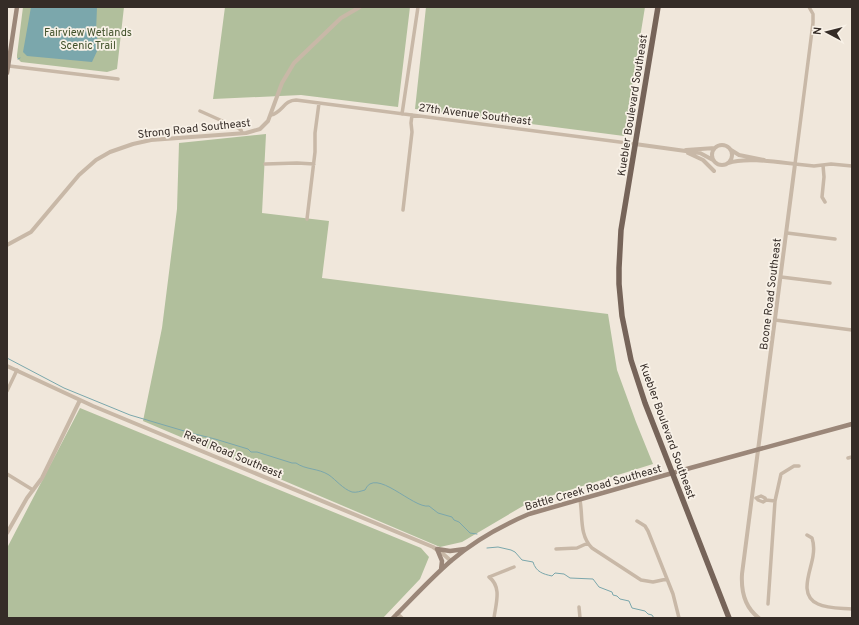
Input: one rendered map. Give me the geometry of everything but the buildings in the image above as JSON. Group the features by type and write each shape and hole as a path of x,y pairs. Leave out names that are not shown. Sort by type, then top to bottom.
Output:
{"main road":[{"path":"7,73 17,7"},
{"name":"Kuebler Boulevard Southeast","path":"658,7 620,245 619,284 622,316 625,334 638,383 729,618"},
{"name":"Battle Creek Road Southeast","path":"393,618 451,561 466,549 519,518 758,449 852,424"},
{"path":"437,549 450,551 466,549"},
{"path":"437,549 442,561 441,571"}],"street":[{"name":"Strong Road Southeast","path":"7,245 31,232 78,175 96,160 110,152 133,144 151,140 252,132 260,129 266,124 271,115 282,83 290,68 341,18 360,7"},
{"path":"402,114 418,7"},
{"name":"Boone Road Southeast","path":"759,618 753,613 747,604 743,593 742,584 813,23 813,14 809,7"},
{"path":"9,66 118,79"},
{"name":"27th Avenue Southeast","path":"271,115 292,100 682,150 700,153 713,160"},
{"path":"307,218 314,164 315,133 319,103"},
{"path":"200,111 238,128 242,133"},
{"path":"403,210 412,132 412,115"},
{"path":"766,161 759,158 739,155 724,145 715,148 712,153 713,160 720,165 739,160 814,166 831,164 852,166"},
{"name":"27th Avenue Southeast","path":"682,150 715,148"},
{"path":"682,150 703,160 714,171"},
{"path":"728,163 733,156 732,150"},
{"path":"265,164 297,162 314,164"},
{"path":"822,165 824,177 822,197 825,202"},
{"path":"786,233 835,239"},
{"path":"781,276 830,283"},
{"path":"775,320 852,330"},
{"name":"Reed Road Southeast","path":"7,366 80,400 437,549 451,561"},
{"path":"7,391 17,370"},
{"path":"7,533 22,506 51,463 80,400"},
{"path":"768,604 775,501 781,474 794,466 799,466"},
{"path":"7,474 33,490"},
{"path":"752,498 757,498 763,502 766,500 775,501"},
{"path":"580,500 584,535 588,543 595,551 641,580 654,582 667,579"},
{"path":"637,521 647,528 674,598 679,618"},
{"path":"807,535 812,538 814,547 807,583 810,595 818,604 852,609"},
{"path":"556,549 577,548 588,543"},
{"path":"494,618 497,589 496,583 489,577 514,567"},
{"path":"579,607 580,618"},
{"path":"397,613 402,618"}],"green space":[{"name":"Fairview Wetlands Scenic Trail","path":"23,7 124,7 117,69 107,72 21,62 17,58 17,55"},
{"path":"225,7 410,7 398,107 301,95 213,99"},
{"path":"426,7 645,7 624,136 415,109"},
{"path":"266,134 262,213 329,221 322,278 608,314 617,370 653,464 528,503 462,542 440,547 143,421 162,328 177,209 179,143"},
{"path":"80,408 421,548 429,557 420,579 383,618 7,618 7,548"}],"water":[{"name":"Fairview Wetlands Scenic Trail","path":"31,7 97,7 96,32 99,47 92,62 27,56 23,52"}],"waterway":[{"path":"7,358 64,388 130,415 248,449 251,452 257,452 321,471 329,475 349,491 357,492 365,490 370,484 377,483 385,485 422,505 429,506 438,513 452,517 470,533 477,534"},
{"path":"487,548 498,547 511,550 515,552 522,560 533,562 540,572 552,576 555,573 564,574 570,578 593,579 599,587 612,592 613,595 620,599 629,601 632,608 645,611 654,618"}]}
